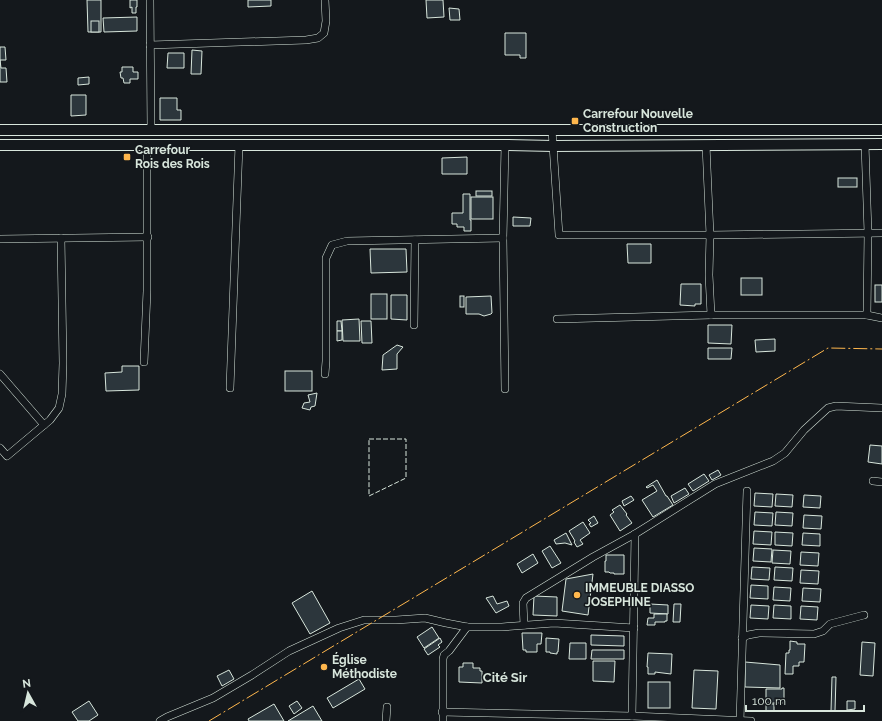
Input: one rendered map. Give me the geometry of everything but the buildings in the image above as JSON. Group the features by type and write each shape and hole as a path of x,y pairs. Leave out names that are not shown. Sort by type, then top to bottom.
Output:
{"main road":[{"path":"0,130 882,130"},
{"path":"0,145 553,146 882,144"}],"street":[{"path":"150,0 151,130"},
{"path":"150,45 306,40 318,38 324,32 326,21 325,0"},
{"path":"552,130 558,235 882,233"},
{"path":"864,144 868,233 868,315"},
{"path":"230,388 239,145"},
{"path":"505,145 503,238 505,388"},
{"path":"706,145 710,235 709,275 711,315"},
{"path":"144,362 148,237 147,146"},
{"path":"0,239 148,237"},
{"path":"0,448 7,456 50,420 59,408 62,394 63,363 61,238"},
{"path":"325,374 326,258 332,245 347,241 503,238"},
{"path":"414,325 415,240"},
{"path":"557,319 711,315 868,315 882,318"},
{"path":"0,374 44,425"},
{"path":"524,625 523,603 526,598 593,557 635,534 715,484 773,461 785,453 804,430 828,408 836,406 882,408"},
{"path":"873,481 882,482"},
{"path":"740,721 747,491"},
{"path":"632,716 635,534"},
{"path":"742,638 759,633 814,634 823,631 830,624 864,616"},
{"path":"160,721 213,698 252,676 289,651 339,628 364,620 425,618 467,626 502,627 554,623 634,628"},
{"path":"443,721 444,655 449,651 467,626"},
{"path":"386,721 387,707"},
{"path":"442,712 524,718 632,716 751,721"}],"fence":[{"path":"369,439 406,439 406,478 369,496 369,439"}],"power":[{"path":"209,721 828,348 882,349"}],"place":[{"name":"Carrefour Nouvelle Construction","path":"575,121"},
{"name":"Carrefour Rois des Rois","path":"127,157"},
{"name":"IMMEUBLE DIASSO JOSEPHINE","path":"577,595"},
{"name":"Église Méthodiste","path":"324,667"}],"district":[{"name":"Cité Sir","path":"505,677"}]}
